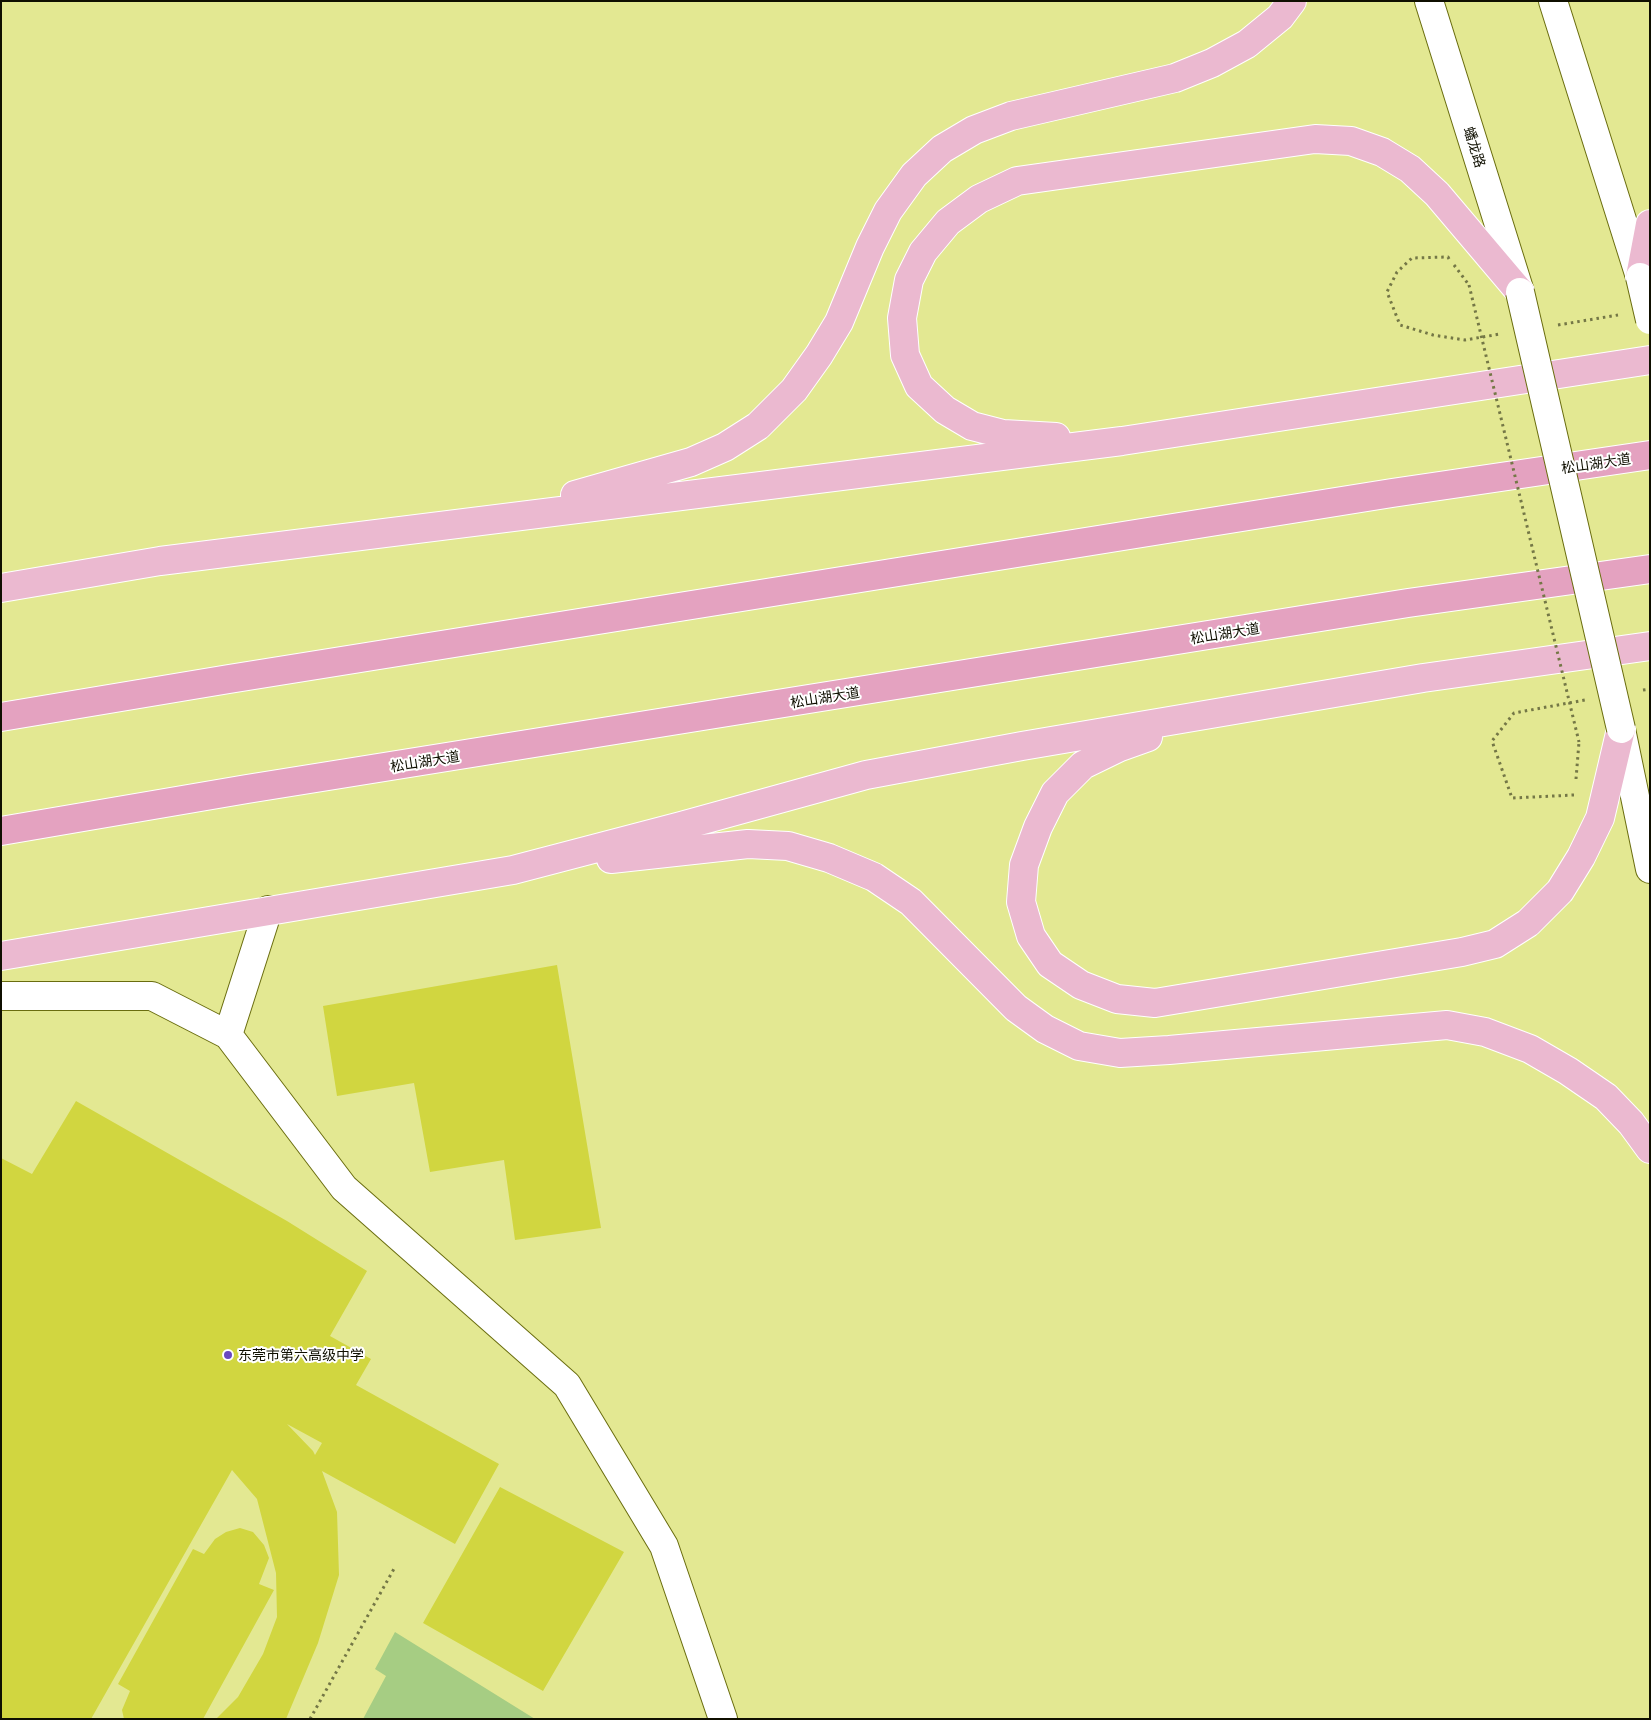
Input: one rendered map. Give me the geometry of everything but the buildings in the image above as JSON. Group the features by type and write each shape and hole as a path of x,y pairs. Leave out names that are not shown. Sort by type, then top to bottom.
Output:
{"highway":[{"name":"松山湖大道","path":"1,717 239,677 1392,493 1650,455"},
{"name":"松山湖大道","path":"1,831 247,789 1398,605 1650,568"}],"main road":[{"path":"478,521 691,462 725,447 758,426 794,390 814,362 839,322 870,247 888,211 914,175 942,149 974,130 1011,116 1175,78 1212,63 1247,44 1280,17 1292,1"},
{"path":"1122,441 1003,434 972,426 945,410 919,386 905,355 902,318 909,280 923,252 948,222 979,200 1017,181 1315,139 1351,140 1382,152 1410,169 1437,194 1520,292"},
{"path":"1640,277 1650,224"},
{"path":"1,588 160,561 1122,441 1650,360"},
{"path":"513,870 681,826 866,774 1423,678 1650,646"},
{"path":"1210,714 1120,747 1083,765 1055,794 1038,827 1024,865 1021,902 1031,936 1050,964 1081,985 1117,999 1155,1003 1462,952 1495,944 1528,923 1560,891 1581,857 1600,818 1621,729"},
{"path":"1,956 513,870 748,844 788,846 829,858 874,877 904,897 944,934 1016,1008 1045,1029 1079,1046 1120,1053 1447,1025 1485,1032 1530,1049 1568,1071 1606,1097 1632,1123 1650,1149"}],"street":[{"name":"蟠龙路","path":"1429,1 1520,292 1621,729 1650,869"},
{"path":"1554,1 1640,277 1650,320"},
{"path":"228,1035 268,910"},
{"path":"1,996 152,996 228,1035 344,1188 567,1385 664,1546 723,1719"}],"path":[{"path":"1504,334 1465,340 1433,335 1400,325 1387,292 1397,272 1412,258 1448,257 1469,285 1579,742 1574,796 1512,798 1492,741 1514,713 1592,699"},
{"path":"1552,326 1620,314"},
{"path":"1640,691 1650,689"},
{"path":"310,1719 395,1567"}],"shaded area":[{"path":"557,965 601,1228 515,1240 504,1160 430,1172 414,1083 337,1096 323,1006"},
{"path":"76,1101 287,1221 367,1271 330,1336 371,1359 356,1385 499,1464 455,1544 322,1471 337,1512 339,1575 318,1643 286,1719 216,1719 238,1697 263,1654 277,1617 276,1573 257,1499 232,1470 91,1719 1,1719 1,1158 32,1174","holes":["287,1424 322,1443 315,1455"]},
{"path":"500,1487 624,1552 543,1691 423,1623"},
{"path":"240,1528 253,1532 264,1545 269,1558 259,1584 274,1590 203,1719 124,1719 122,1710 130,1691 118,1684 193,1549 204,1554 215,1539 226,1532"}],"place":[{"name":"东莞市第六高级中学","path":"228,1355"}]}
